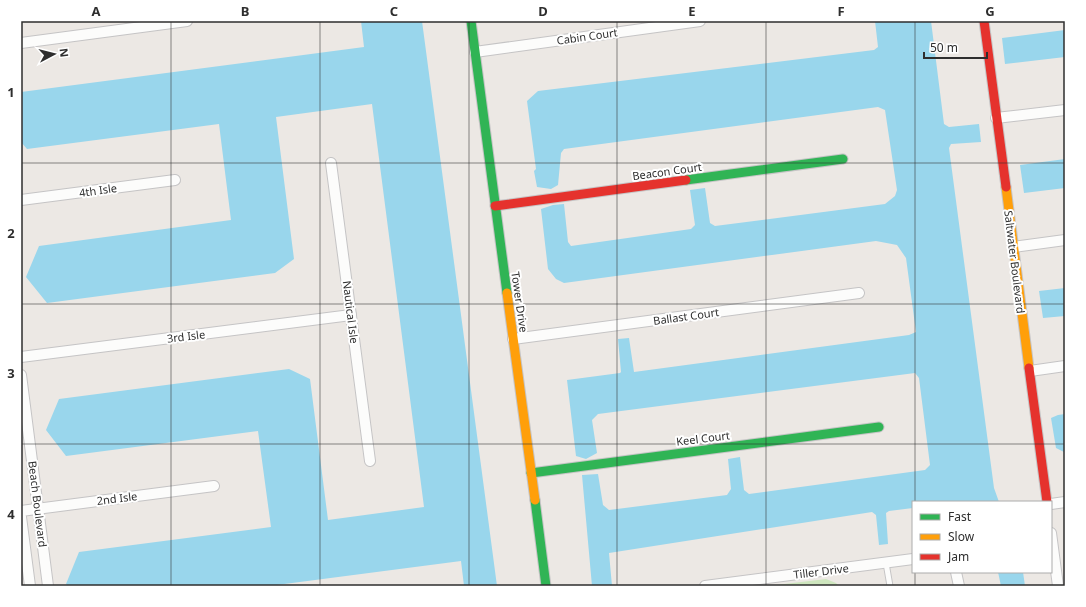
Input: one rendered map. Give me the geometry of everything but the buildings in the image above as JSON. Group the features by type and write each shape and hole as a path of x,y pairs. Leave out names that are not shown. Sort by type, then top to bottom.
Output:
{"street":[{"path":"21,43 187,21"},
{"name":"Tower Drive","path":"471,21 546,586"},
{"name":"Cabin Court","path":"475,52 700,21"},
{"name":"Saltwater Boulevard","path":"984,21 1047,501"},
{"path":"996,118 1065,110"},
{"name":"Beacon Court","path":"495,206 843,159"},
{"name":"Nautical Isle","path":"331,163 370,461"},
{"name":"4th Isle","path":"21,200 175,180"},
{"path":"1013,247 1065,240"},
{"name":"Ballast Court","path":"513,339 859,293"},
{"name":"3rd Isle","path":"21,357 351,315"},
{"path":"1030,371 1065,366"},
{"name":"Beach Boulevard","path":"21,375 48,586"},
{"name":"Keel Court","path":"531,473 879,428"},
{"name":"2nd Isle","path":"21,511 214,486"},
{"path":"1052,504 1065,502"},
{"name":"Beach Boulevard","path":"21,517 30,586"},
{"path":"1052,541 1058,586"},
{"name":"Tiller Drive","path":"705,586 912,559"},
{"path":"956,573 959,586"}],"lane":[{"path":"886,562 890,586"}],"green space":[{"path":"826,579 836,583 839,586 768,586"}],"water":[{"path":"361,21 422,21 497,586 464,586 461,561 269,586 68,586 66,584 79,552 271,527 258,431 66,456 46,430 59,399 289,369 310,379 328,520 424,507 372,104 276,117 294,259 275,273 47,303 26,277 39,246 231,220 219,124 27,149 21,142 21,92 364,47"},
{"path":"875,21 931,21 944,124 949,127 979,124 981,142 951,144 949,148 994,488 999,501 912,501 912,508 889,511 886,513 888,544 879,545 876,515 872,512 609,553 612,586 592,586 582,475 598,474 603,505 609,510 727,495 731,489 728,459 740,457 744,490 749,494 925,470 930,465 919,378 915,373 598,414 592,420 597,453 586,459 576,456 567,380 620,373 618,339 629,338 634,372 909,335 916,332 906,258 897,245 876,241 564,283 556,279 548,269 541,209 553,205 564,204 568,242 571,246 691,229 695,225 690,190 705,188 710,223 715,226 885,204 895,196 897,190 885,110 878,107 564,149 561,153 558,185 551,189 537,187 527,101 538,91 874,50 878,47"},
{"path":"1065,30 1065,57 1005,64 1002,38"},
{"path":"1065,159 1065,188 1024,193 1020,165"},
{"path":"1065,288 1065,316 1043,318 1039,291"},
{"path":"1065,414 1064,452 1056,448 1051,418"},
{"path":"998,573 1023,573 1025,586 1001,586"}],"traffic: fast":[{"path":"471,21 507,293"},
{"path":"686,180 843,159"},
{"path":"531,473 879,427"},
{"path":"535,500 546,586"}],"traffic: slow":[{"path":"1006,187 1029,368"},
{"path":"507,293 535,500"}],"traffic: jam":[{"path":"984,21 1006,187"},
{"path":"495,206 686,180"},
{"path":"1029,368 1047,501"}]}
